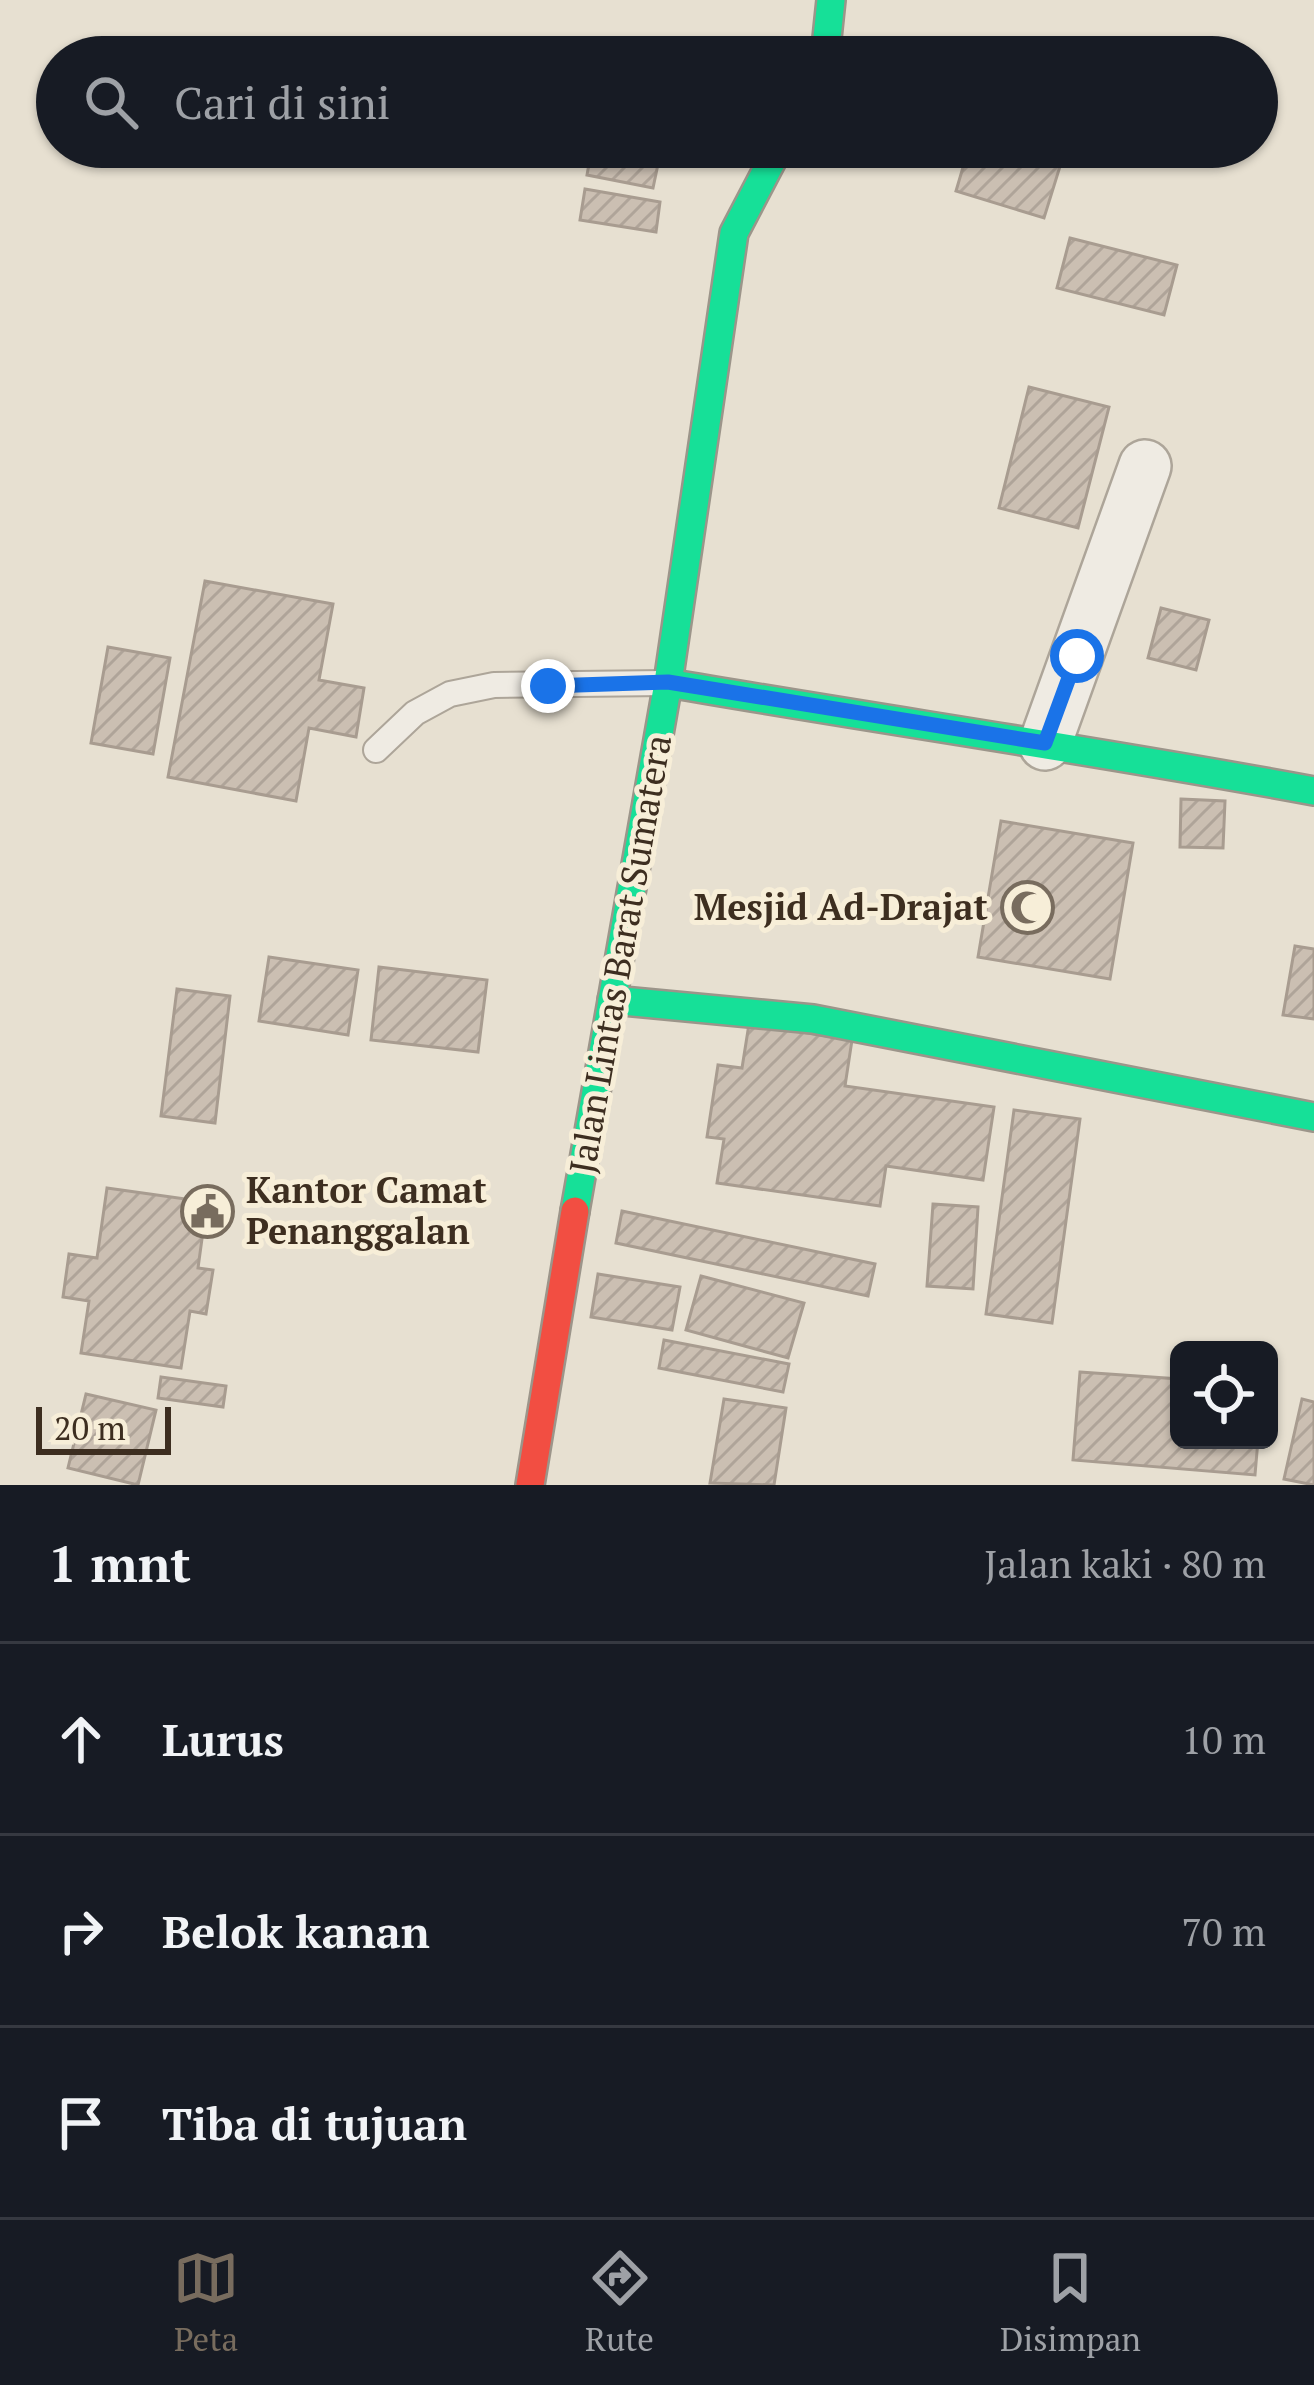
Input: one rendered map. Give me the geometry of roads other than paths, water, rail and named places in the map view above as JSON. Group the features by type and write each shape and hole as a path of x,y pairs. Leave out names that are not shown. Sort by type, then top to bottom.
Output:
{"main road":[{"path":"828,36 831,0"},
{"name":"Jalan Lintas Barat Sumatera","path":"530,1485 668,682 734,233 767,168"},
{"path":"668,682 1313,789"},
{"path":"611,1000 814,1019 1314,1118"}],"street":[{"path":"1045,743 1145,466"}],"lane":[{"path":"376,750 415,713 450,694 494,686 668,682"}],"place":[{"name":"Mesjid Ad-Drajat","path":"1027,907"},
{"name":"Kantor Camat Penanggalan","path":"207,1211"}]}
